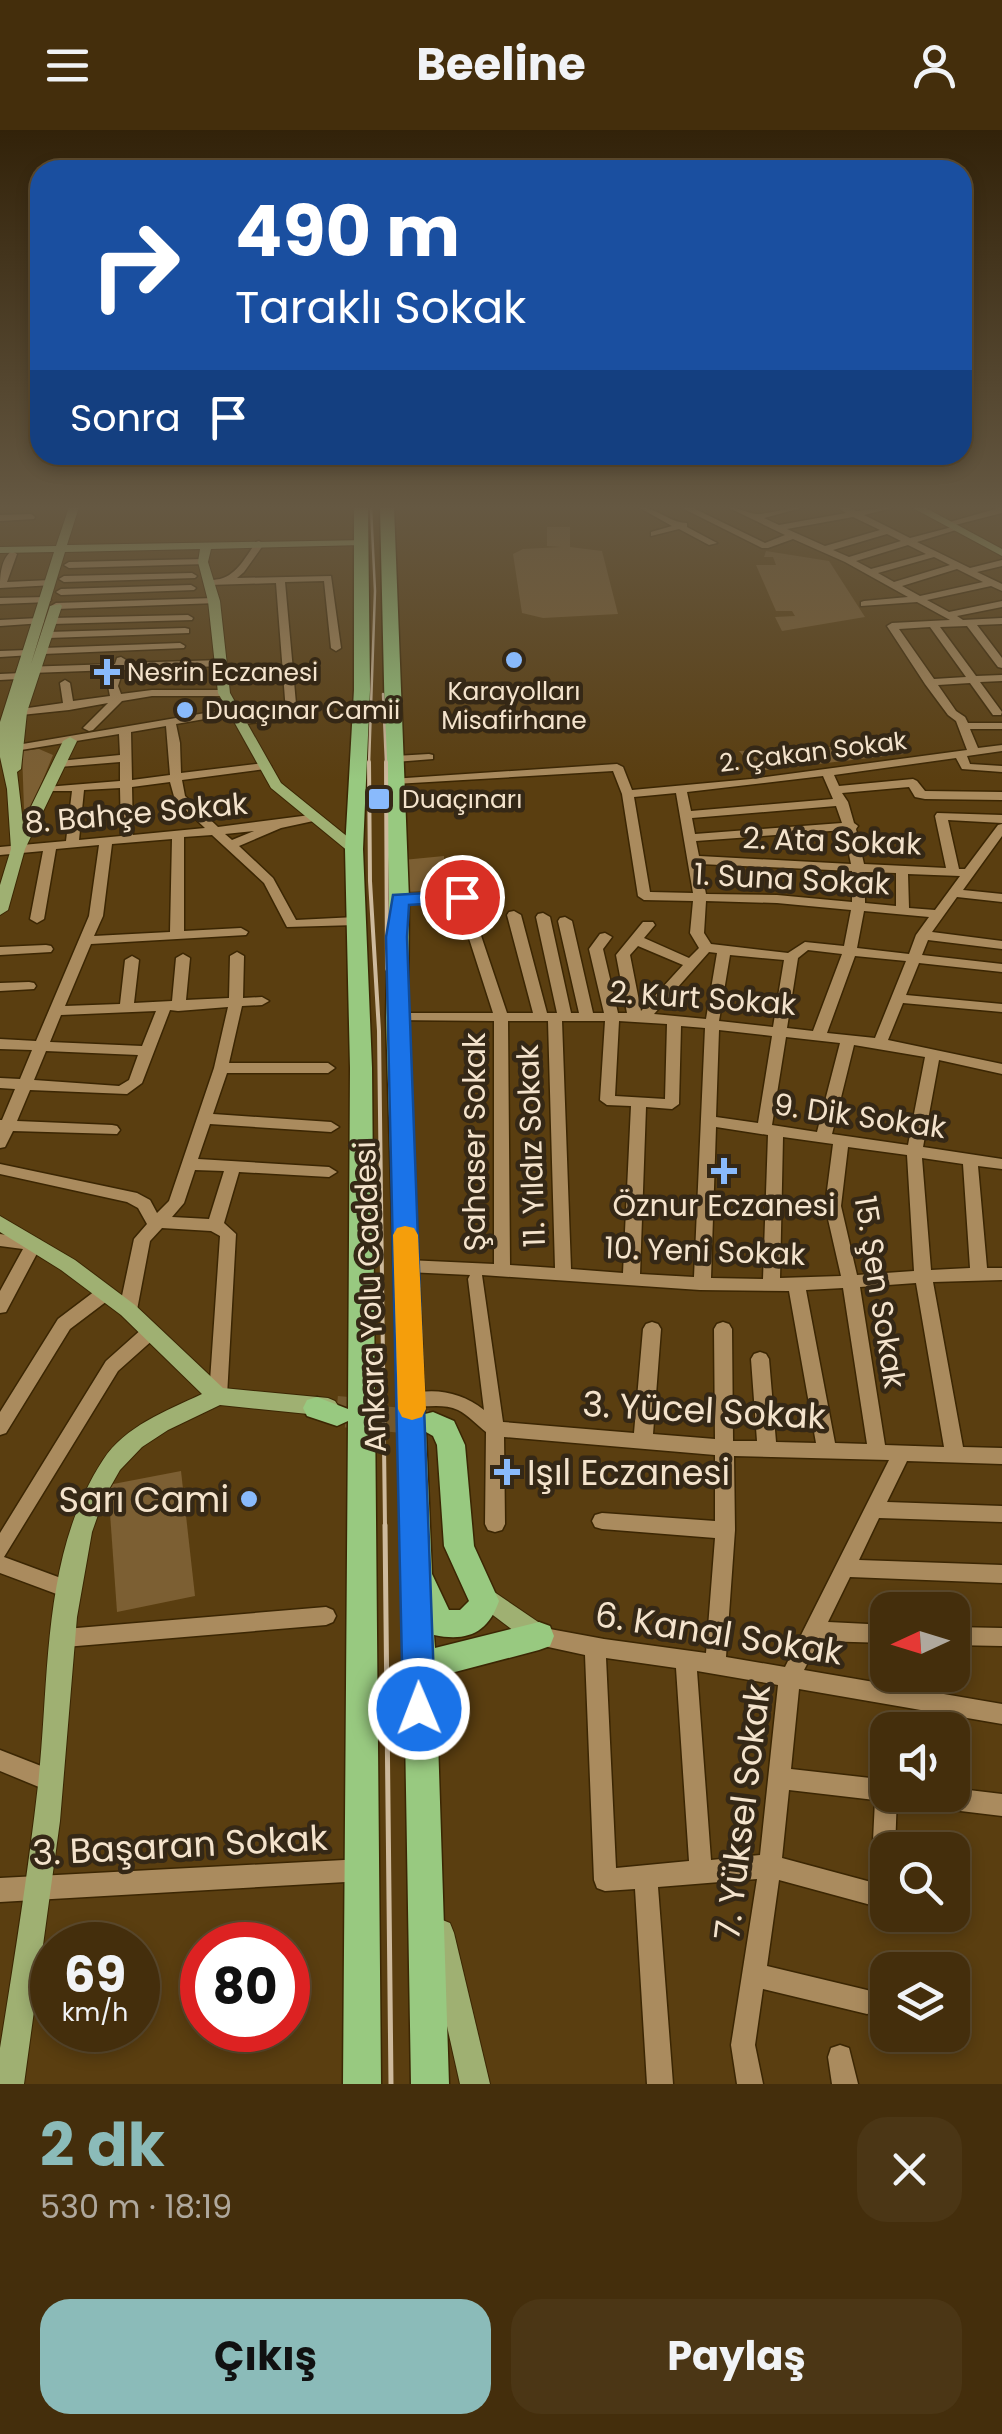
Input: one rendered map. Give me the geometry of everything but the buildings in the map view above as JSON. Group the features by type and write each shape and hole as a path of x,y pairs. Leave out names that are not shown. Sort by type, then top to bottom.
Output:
{"highway":[{"name":"Ankara Yolu Caddesi","path":"362,598 354,849 360,1068 362,2084"},
{"name":"Ankara Yolu Caddesi","path":"390,598 406,1266 426,1413 417,1555 426,1666 423,1863 430,2084"},
{"path":"426,1413 444,1429 451,1444 458,1546 488,1598 480,1630 426,1666"},
{"path":"417,1555 438,1623 454,1627 472,1620 488,1598"},
{"path":"426,1666 539,1636"}],"main road":[{"path":"28,673 28,653 53,598"},
{"path":"214,601 224,693 265,766 276,785 354,849"},
{"path":"18,850 14,789 4,752 9,714 43,651 48,635 45,621"},
{"path":"2,899 18,850 70,741"},
{"path":"0,1223 128,1310 218,1396"},
{"path":"9,2084 9,2021 38,1887 70,1590 85,1516 110,1467 135,1436 218,1396 330,1410"},
{"name":"6. Kanal Sokak","path":"488,1598 539,1636"},
{"path":"423,1863 474,2084"}],"street":[{"path":"155,727 150,694 164,665 180,646 190,598"},
{"path":"4,752 70,741 90,733 239,716 292,715 282,598"},
{"path":"331,598 336,648"},
{"path":"864,604 916,598"},
{"path":"918,598 966,623 1002,665"},
{"path":"0,602 214,601"},
{"path":"332,606 362,604"},
{"path":"948,616 1002,604"},
{"path":"0,623 188,618"},
{"path":"1002,621 892,626 964,726 966,767 1002,768"},
{"path":"933,624 998,713"},
{"path":"48,635 185,631"},
{"path":"983,641 1002,640"},
{"path":"43,651 180,646"},
{"path":"117,700 113,686 124,648"},
{"path":"0,654 28,653"},
{"path":"178,692 184,664"},
{"path":"0,678 119,667 221,664"},
{"path":"930,682 1002,678"},
{"path":"64,683 69,706"},
{"path":"9,714 150,694 224,693"},
{"path":"90,733 117,700"},
{"path":"83,705 90,733"},
{"path":"170,725 178,750 174,779 179,797 278,893 292,924 356,922"},
{"path":"964,726 1002,726"},
{"path":"125,732 127,840"},
{"name":"2. Çakan Sokak","path":"628,794 681,791 1002,748"},
{"path":"395,770 429,757"},
{"path":"59,764 126,758"},
{"path":"50,789 174,779 265,766"},
{"path":"395,770 617,768 628,794"},
{"path":"819,1035 853,950 860,867 852,826 827,773"},
{"path":"686,815 913,783 919,794 925,796 1002,796"},
{"path":"72,845 78,789"},
{"path":"681,791 700,898 697,933 706,948"},
{"name":"1. Suna Sokak","path":"628,794 644,896 778,899 936,914"},
{"path":"960,872 941,816 1002,819"},
{"name":"8. Bahçe Sokak","path":"0,851 277,825 314,817"},
{"name":"8. Bahçe Sokak","path":"232,845 277,825"},
{"path":"691,838 852,826"},
{"path":"880,1043 923,935 952,893 960,872 997,841 1002,828"},
{"path":"178,835 178,935"},
{"path":"0,1144 4,1125 26,1084 88,940 96,916 106,842"},
{"path":"37,919 50,847"},
{"name":"2. Ata Sokak","path":"695,860 960,872"},
{"path":"902,869 903,911"},
{"path":"952,893 1002,898"},
{"name":"Şahaser Sokak","path":"400,899 462,897 501,1017 502,1268"},
{"path":"514,915 554,1017"},
{"path":"543,917 554,1017"},
{"path":"565,922 587,1017"},
{"path":"648,925 622,955 639,1017 706,948"},
{"path":"88,940 241,932"},
{"path":"923,935 1002,945"},
{"path":"606,937 596,949 612,1017 607,1100 672,1104 674,1020"},
{"path":"636,940 692,964"},
{"path":"770,1285 770,1131 791,957 805,946 1002,968"},
{"path":"706,948 791,957"},
{"path":"0,951 46,949"},
{"path":"702,1283 712,1023 724,950"},
{"path":"128,1310 142,1239 176,1203 221,1068 236,1003 237,956"},
{"path":"0,1083 122,1091 135,1083 171,1007 182,958"},
{"path":"126,1008 132,960"},
{"path":"0,986 29,986"},
{"path":"897,998 1002,1008"},
{"path":"56,1011 262,1002"},
{"name":"2. Kurt Sokak","path":"397,1017 639,1017 712,1023 880,1043 1002,1069"},
{"name":"11. Yıldız Sokak","path":"554,1017 563,1273"},
{"name":"15. Şen Sokak","path":"848,1039 832,1140 833,1206 850,1280 877,1452"},
{"path":"0,1044 147,1051"},
{"path":"933,1055 914,1151 923,1274 955,1454"},
{"path":"221,1068 328,1068"},
{"path":"631,1278 639,1102"},
{"path":"204,1120 331,1127"},
{"name":"9. Dik Sokak","path":"710,1121 1002,1164"},
{"path":"4,1125 112,1130"},
{"path":"970,1159 979,1274"},
{"path":"188,1164 329,1172"},
{"path":"215,1225 233,1166"},
{"path":"0,1169 131,1196 144,1204 154,1222"},
{"path":"154,1222 215,1225 228,1234 218,1396"},
{"path":"0,1240 34,1244 1,1302"},
{"name":"10. Yeni Sokak","path":"406,1266 502,1268 770,1285 923,1274 1002,1274"},
{"path":"476,1279 495,1429 495,1524"},
{"path":"796,1284 828,1451"},
{"path":"0,1428 64,1324 105,1293"},
{"path":"643,1441 652,1329"},
{"path":"715,1665 725,1530 723,1329"},
{"path":"0,1550 112,1366 149,1332"},
{"path":"760,1359 767,1449"},
{"name":"3. Yücel Sokak","path":"426,1413 424,1398 462,1402 495,1429 726,1448 1002,1456"},
{"name":"7. Yüksel Sokak","path":"750,2084 744,2045 781,1778 789,1680 902,1453"},
{"path":"876,1510 1002,1514"},
{"path":"602,1521 725,1530"},
{"path":"0,1564 70,1590"},
{"path":"848,1568 1002,1574"},
{"path":"65,1638 326,1616"},
{"path":"812,1631 870,1633"},
{"name":"6. Kanal Sokak","path":"539,1636 595,1649 686,1660 1002,1714"},
{"path":"970,1637 1002,1638"},
{"path":"595,1649 605,1880 770,1866 882,1896 886,1812"},
{"path":"686,1660 701,1872"},
{"path":"0,1760 52,1781"},
{"path":"781,1778 870,1789"},
{"path":"970,1801 1002,1805"},
{"name":"3. Başaran Sokak","path":"0,1890 363,1870"},
{"path":"646,1877 660,2084"},
{"path":"754,1975 867,2002"},
{"path":"840,2057 845,2084"}],"shaded area":[{"path":"520,598 614,598 618,614 543,618 522,613"},
{"path":"770,598 853,598 865,617 782,631 775,617 795,616 792,611 776,611"},
{"path":"897,744 904,754 757,771 739,751"},
{"path":"39,749 53,755 31,809 24,809 22,751"},
{"path":"444,856 446,890 404,892 403,860"},
{"path":"181,1471 195,1596 117,1612 108,1485"}],"tunnel":[{"path":"337,1406 418,1413"},
{"path":"346,1415 428,1423"}],"railway":[{"path":"369,764 375,598"},
{"path":"383,694 386,764"},
{"path":"386,762 387,969"},
{"path":"369,764 370,881 379,1031 385,1527"},
{"path":"385,1525 391,2084"}],"slow traffic":[{"path":"405,1235 412,1409"}],"place":[{"name":"Karayolları Misafirhane","path":"514,660"},
{"name":"Nesrin Eczanesi","path":"107,672"},
{"name":"Duaçınar Camii","path":"185,710"},
{"name":"Duaçınarı","path":"379,799"},
{"name":"Öznur Eczanesi","path":"724,1171"},
{"name":"Işıl Eczanesi","path":"507,1472"},
{"name":"Sarı Cami","path":"249,1499"}],"route":[{"path":"419,1709 396,937 400,899 462,897"}]}
